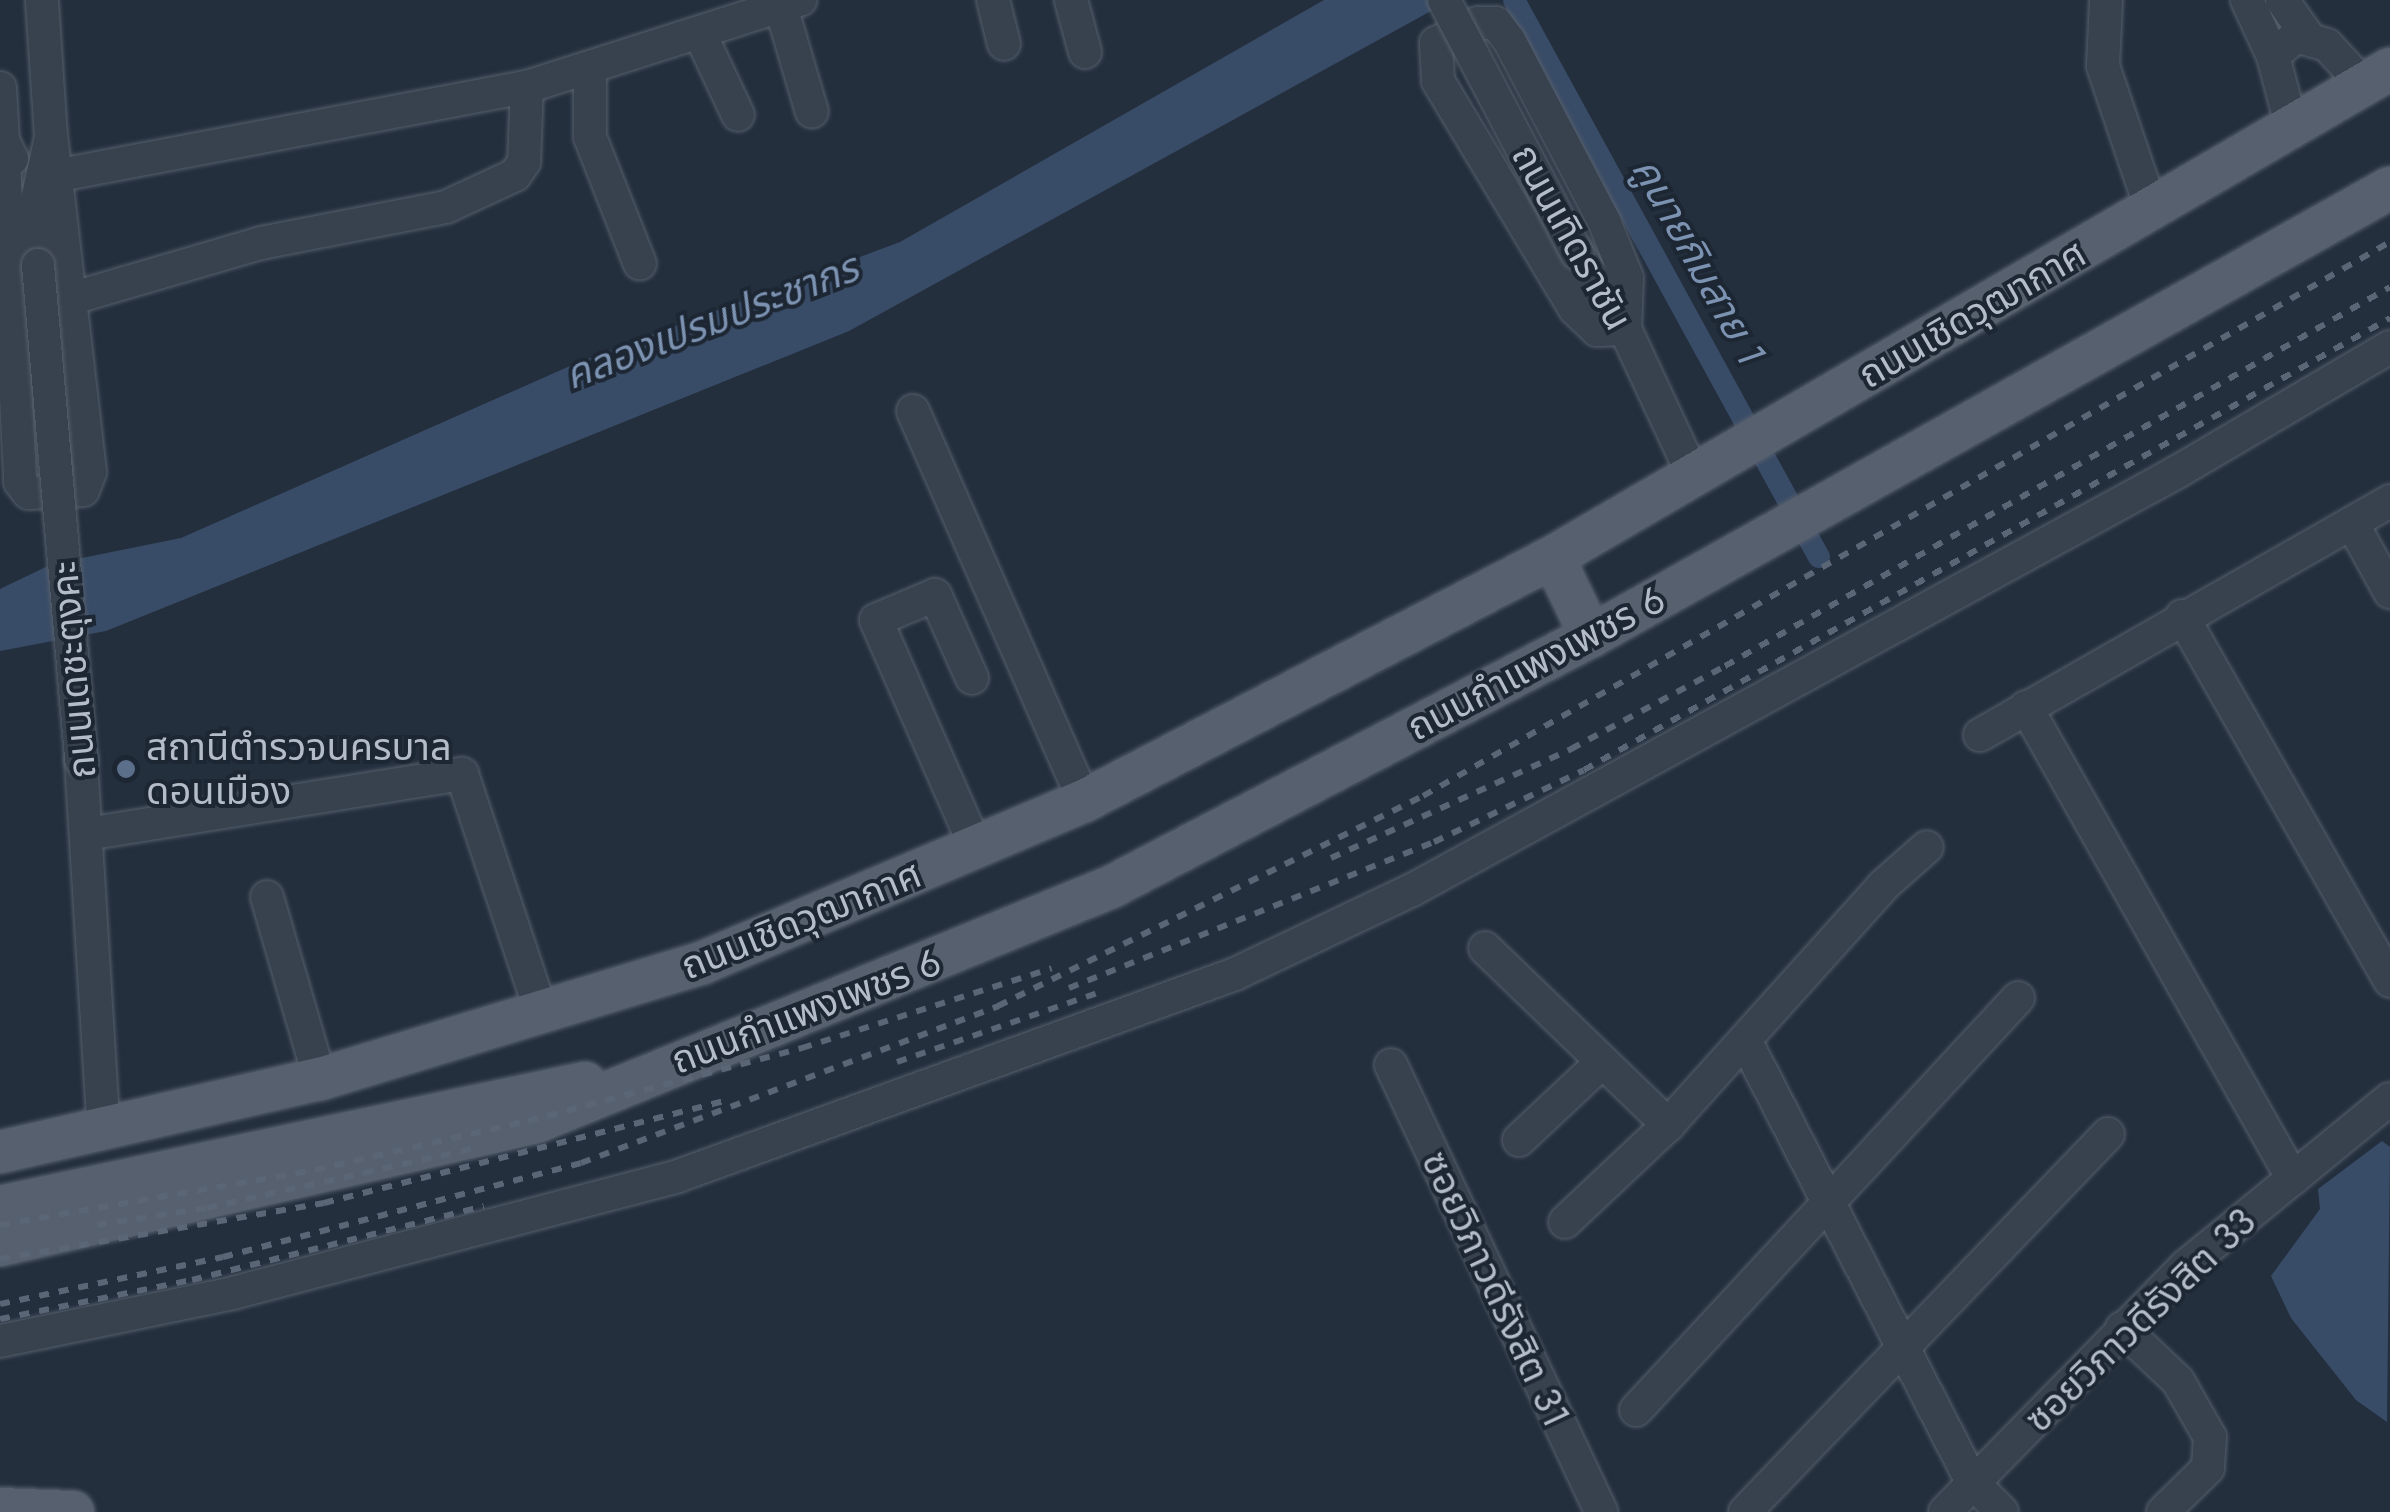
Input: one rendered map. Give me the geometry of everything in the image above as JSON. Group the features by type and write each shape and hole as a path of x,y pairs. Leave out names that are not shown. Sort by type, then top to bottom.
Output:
{"main road":[{"name":"ถนนเชิดวุฒากาศ","path":"0,1152 320,1079 702,963 1084,801 1553,557 1732,456 2376,76"},
{"name":"ถนนกำแพงเพชร 6","path":"0,1245 536,1122 649,1072 892,980 1111,887 1591,636 2390,188"},
{"path":"1553,557 1591,636"},
{"name":"ถนนกำแพงเพชร 6","path":"0,1207 649,1072"},
{"path":"0,1509 72,1512"}],"street":[{"name":"ถนนเดชะตุงคะ","path":"42,0 51,137 35,209 38,265 87,834 104,1131"},
{"path":"992,0 1004,44"},
{"path":"1071,0 1085,52"},
{"name":"ถนนเทิดราชัน","path":"1444,0 1578,253 1624,329 1694,477"},
{"path":"2106,0 2103,66 2123,140 2151,208"},
{"path":"2247,0 2273,56 2291,124"},
{"path":"2282,0 2306,34 2376,76"},
{"path":"60,175 590,72 790,3 812,112"},
{"path":"1478,23 1496,23 1508,40 1604,221 1626,278 1624,329 1597,330 1575,309 1438,81 1432,60 1436,42 1478,23"},
{"path":"2273,56 2306,34"},
{"path":"701,36 738,115"},
{"path":"590,72 590,137 640,264"},
{"path":"73,298 262,243 446,207 514,175 524,162 526,87"},
{"name":"ถนนเดชะตุงคะ","path":"0,88 3,141 35,209"},
{"path":"3,141 20,482 29,494 90,484 60,175 51,137"},
{"path":"0,1341 232,1293 678,1176 1081,1035 1361,917 2390,348"},
{"path":"914,411 1084,801"},
{"path":"1980,734 2390,501"},
{"path":"2352,523 2390,592"},
{"path":"972,678 935,595 876,620 976,848"},
{"path":"2182,616 2390,981"},
{"path":"2026,708 2293,1179"},
{"path":"87,834 462,774 542,1014"},
{"path":"1565,1222 1668,1124 1884,885 1928,847"},
{"path":"267,897 320,1079"},
{"path":"1484,948 1668,1124"},
{"path":"1636,1410 2018,998"},
{"path":"1746,1042 1826,1208 1972,1482 2002,1512"},
{"path":"1518,1140 1602,1062"},
{"name":"ซอยวิภาวดีรังสิต 31","path":"1391,1065 1601,1512"},
{"name":"ซอยวิภาวดีรังสิต 33","path":"1945,1512 2122,1328 2218,1237 2390,1099"},
{"path":"1745,1512 2108,1134"},
{"path":"2122,1328 2178,1381 2210,1436 2208,1468 2163,1512"}],"water":[{"name":"คลองเปรมประชากร","path":"1324,0 1451,0 849,331 106,631 0,651 0,589 52,564 181,538 579,362 900,242"},
{"path":"2382,1141 2390,1147 2387,1422 2356,1400 2291,1318 2271,1276 2320,1209 2318,1189"}],"waterway":[{"name":"คูนายกิมสาย 1","path":"1514,0 1819,557"}],"railway":[{"path":"0,1304 223,1257 581,1163 998,1006 1423,796 2390,242"},
{"path":"1331,858 1571,749 1725,666 2390,287"},
{"path":"1069,988 1434,842 1584,770 2390,318"},
{"path":"0,1225 315,1170 528,1121 802,1048 1052,968"},
{"path":"897,1062 1100,992"},
{"path":"0,1259 324,1203 727,1100"},
{"path":"97,1225 207,1208 479,1147"},
{"path":"0,1319 192,1280 484,1206"}],"place":[{"name":"สถานีตำรวจนครบาล ดอนเมือง","path":"126,769"}]}
